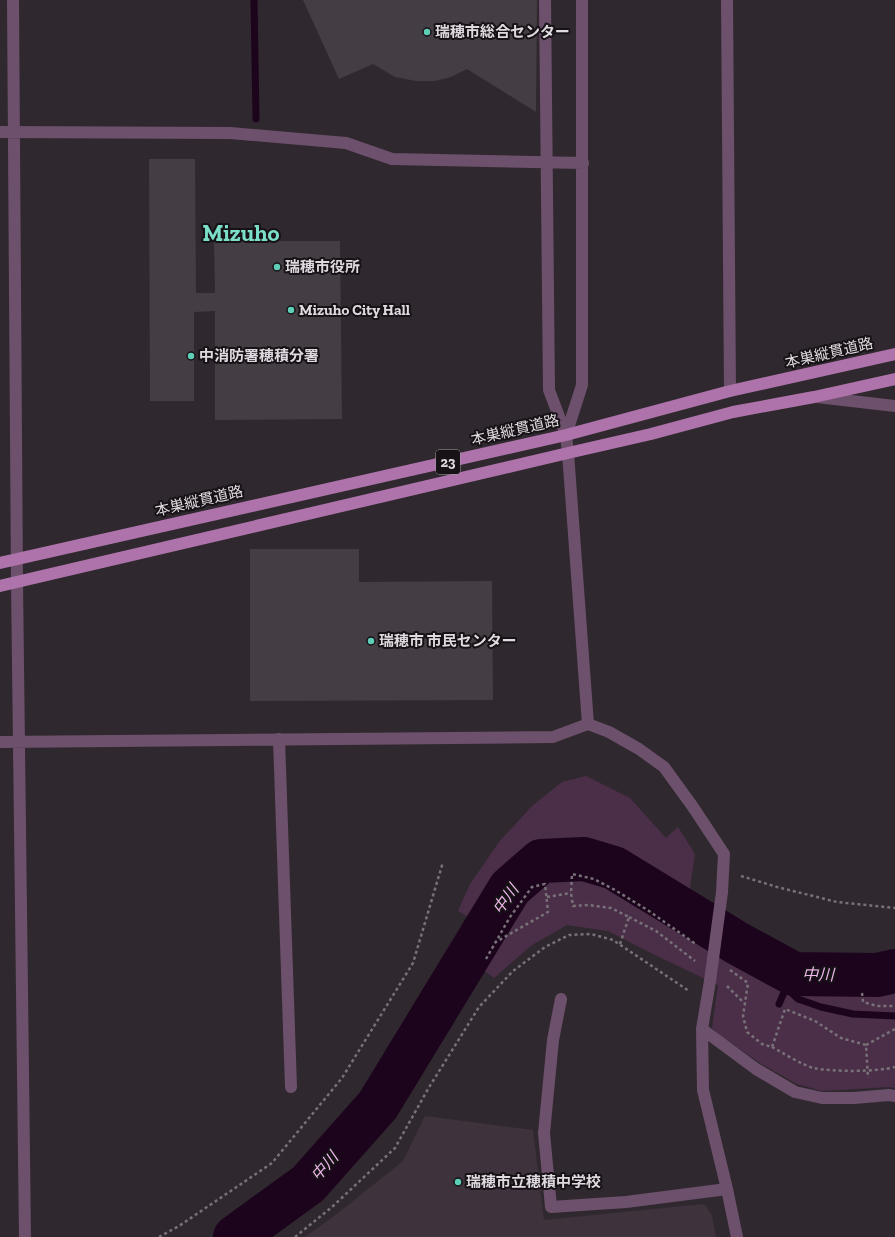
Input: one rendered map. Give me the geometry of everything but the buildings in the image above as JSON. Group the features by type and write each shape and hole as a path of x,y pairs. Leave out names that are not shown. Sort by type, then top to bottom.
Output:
{"main road":[{"name":"本巣縦貫道路","path":"0,563 566,435 730,391 895,354"},
{"name":"23","path":"0,586 651,434 733,412 814,397 895,379"}],"street":[{"path":"13,0 17,582 25,1237"},
{"path":"545,0 549,390 566,435 588,724"},
{"path":"566,435 582,385 582,0"},
{"path":"727,0 730,391"},
{"path":"0,132 230,134 346,143 392,159 583,163"},
{"path":"814,397 895,406"},
{"path":"0,742 553,737 588,724 609,732 640,749 664,766 724,854 722,892 702,1028 703,1090 737,1237"},
{"path":"279,740 291,1088"},
{"path":"561,999 553,1040 544,1133 551,1207 626,1202 727,1189"},
{"path":"702,1028 756,1069 795,1092 822,1098 895,1096"}],"path":[{"path":"159,1237 179,1226 272,1163 342,1078 412,963 443,862"},
{"path":"723,870 777,887 837,902 895,908"},
{"path":"699,964 656,931 611,908 588,905 574,906 572,874 594,879 615,890 649,911 700,947"},
{"path":"486,959 510,917 532,887 545,884 548,912 496,942"},
{"path":"546,897 572,893"},
{"path":"620,944 629,917"},
{"path":"295,1237 332,1207 395,1148 428,1090 479,1007 513,972 545,947 569,935 591,934 613,940 706,1003"},
{"path":"730,969 748,983 743,1016 746,1032 762,1044 772,1047 813,1068 837,1071 895,1067"},
{"path":"723,982 735,992 745,1004"},
{"path":"862,993 863,1002 876,1006 895,1006"},
{"path":"772,1047 785,1009 815,1021 841,1038 866,1045 895,1029"},
{"path":"866,1045 869,1096"}],"shaded area":[{"path":"586,776 630,798 666,838 678,827 695,854 684,926 726,954 779,981 812,989 882,989 895,985 895,1088 889,1087 822,1091 797,1084 760,1063 722,1037 712,1028 718,985 608,931 567,925 532,945 494,978 457,951 475,921 458,911 470,884 499,842 532,806 562,782"},
{"name":"瑞穂市立穂積中学校","path":"425,1116 533,1130 544,1220 704,1204 712,1215 716,1237 305,1237 338,1213 403,1161"}],"waterway":[{"path":"254,0 256,119"},
{"name":"中川","path":"235,1237 308,1184 378,1105 510,888 541,861 584,859 614,868 737,943 794,974 877,975 895,971"},
{"path":"779,1004 786,988 798,999 821,1007 853,1014 895,1016"}],"place":[{"name":"瑞穂市総合センター","path":"427,32"},
{"name":"瑞穂市役所","path":"277,267"},
{"name":"Mizuho City Hall","path":"291,310"},
{"name":"中消防署穂積分署","path":"191,356"},
{"name":"瑞穂市 市民センター","path":"371,641"},
{"name":"瑞穂市立穂積中学校","path":"458,1182"}],"district":[{"name":"Mizuho","path":"241,233"}]}
